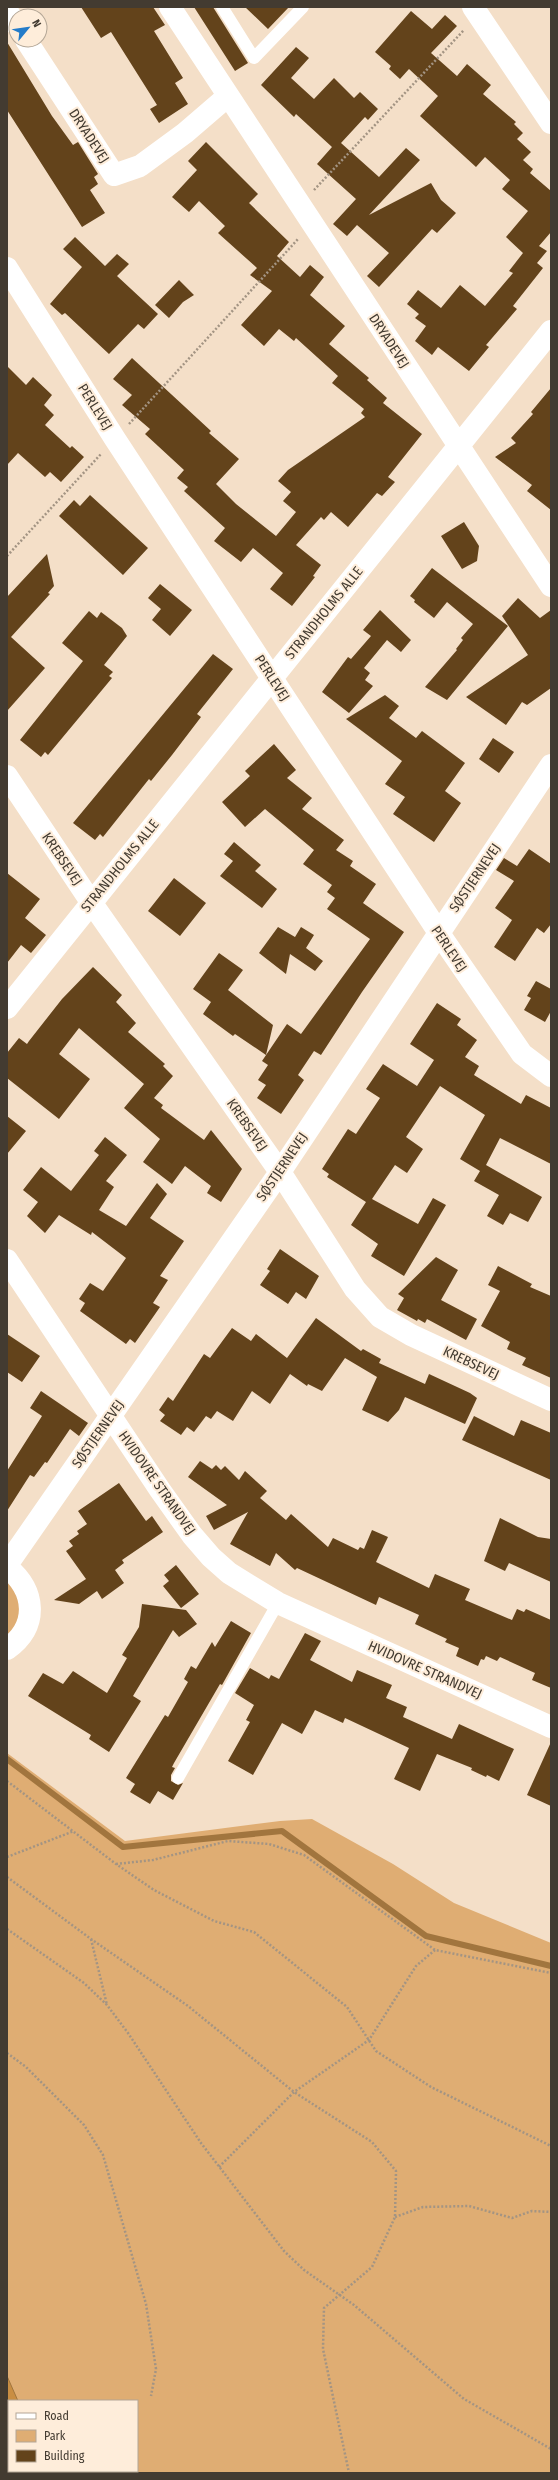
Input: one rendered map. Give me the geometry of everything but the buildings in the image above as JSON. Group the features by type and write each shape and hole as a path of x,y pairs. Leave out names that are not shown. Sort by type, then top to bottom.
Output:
{"street":[{"name":"DRYADEVEJ","path":"170,7 458,447 551,586"},
{"path":"478,9 551,123"},
{"name":"DRYADEVEJ","path":"31,48 114,175 140,166 185,133 228,96"},
{"name":"PERLEVEJ","path":"7,268 115,439 438,932 522,1054 551,1076"},
{"name":"STRANDHOLMS ALLE","path":"7,1008 551,331"},
{"name":"SØSTJERNEVEJ","path":"7,1649 16,1643 25,1631 30,1617 30,1602 26,1588 18,1576 7,1566 280,1172 438,932 551,765"},
{"name":"KREBSEVEJ","path":"7,776 91,902 280,1172 355,1289 380,1317 411,1335 551,1400"},
{"name":"HVIDOVRE STRANDVEJ","path":"7,1260 160,1490 211,1557 240,1581 278,1603 551,1727"}],"lane":[{"path":"222,7 254,58 303,7"},
{"path":"178,1778 278,1603"}],"path":[{"path":"300,205 478,9"},
{"path":"7,556 312,224"},
{"path":"7,1781 116,1864 154,1890 214,1921 254,1932 347,2007 376,2051 431,2088 551,2146"},
{"path":"7,1857 74,1831"},
{"path":"116,1864 153,1860 228,1842 269,1844 304,1855 435,1950 551,1973"},
{"path":"7,1877 91,1940 188,2006 294,2092 372,2142 396,2171 395,2217 372,2267 341,2296 324,2308 323,2349 349,2473"},
{"path":"7,1930 84,1983 107,2005 128,2032 219,2167 284,2251 304,2270 341,2296 464,2400 551,2449"},
{"path":"91,1940 107,2005"},
{"path":"219,2167 294,2092 368,2040 416,1966 435,1950"},
{"path":"7,2053 26,2067 84,2125 104,2155 146,2304 156,2369 151,2396"},
{"path":"395,2217 423,2206 468,2206 512,2218 532,2211 551,2212"}],"green space":[{"path":"7,1577 19,1600 19,1616 13,1631 7,1638"},
{"path":"7,1753 125,1841 280,1821 312,1819 393,1864 454,1903 551,1943 551,2473 7,2473"}],"shaded area":[{"path":"7,2376 18,2400 8,2400 8,2472 52,2473 7,2473"}],"waterway":[{"path":"7,1759 123,1847 282,1831 426,1936 551,1966"}]}
